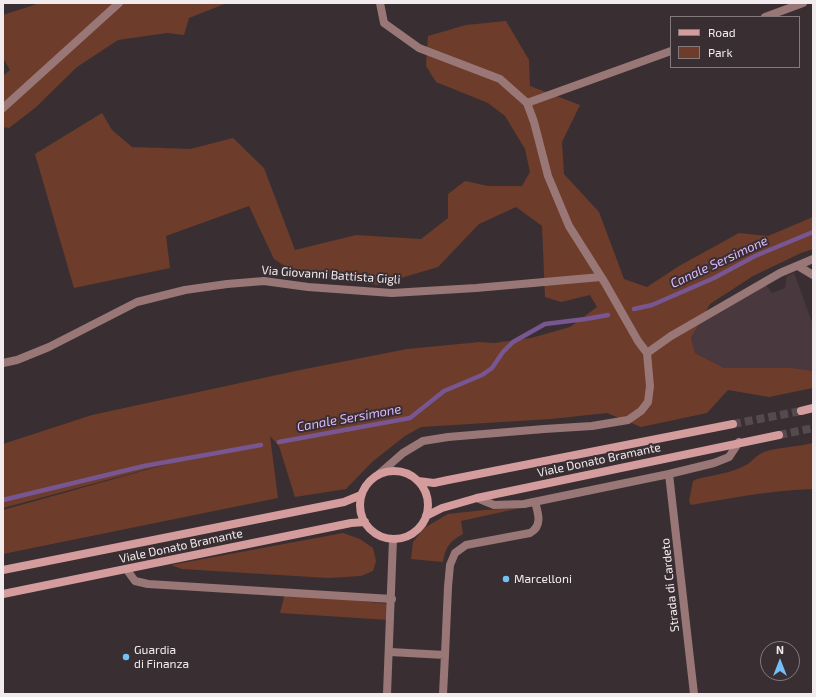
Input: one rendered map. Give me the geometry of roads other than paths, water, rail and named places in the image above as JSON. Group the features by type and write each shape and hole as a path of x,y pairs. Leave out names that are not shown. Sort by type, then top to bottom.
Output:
{"main road":[{"path":"801,411 813,408"},
{"name":"Viale Donato Bramante","path":"418,481 434,483 732,424"},
{"name":"Viale Donato Bramante","path":"426,516 442,508 477,498 739,442 780,435"},
{"path":"389,471 409,475 418,481 427,497 426,516 419,528 400,538 393,539 377,534 370,529 365,522 360,509 361,495 368,483 379,474 389,471"},
{"name":"Viale Donato Bramante","path":"3,570 344,502 361,495"},
{"name":"Viale Donato Bramante","path":"3,594 127,570 351,523 365,522"}],"street":[{"path":"3,108 119,3"},
{"path":"379,474 403,453 423,441 448,437 592,426 628,420 641,411 648,402 650,386 647,354 569,226 548,176 534,122 527,103 500,79 419,48 384,23 380,3"},
{"path":"768,16 803,3"},
{"path":"527,103 670,51"},
{"path":"647,354 671,336 780,273 813,259"},
{"path":"798,266 813,275"},
{"name":"Via Giovanni Battista Gigli","path":"3,363 17,360 49,347 137,302 185,290 227,284 264,281 308,287 345,288 392,293 601,278"},
{"path":"477,498 494,505 524,504 669,474 714,463 729,456 739,442"},
{"name":"Strada di Cardeto","path":"669,474 694,694"},
{"path":"443,694 448,587 452,558 460,548 466,546 534,531 537,528 539,520 535,502"},
{"path":"387,694 390,652 393,539"},
{"path":"127,570 136,581 148,584 392,599"},
{"path":"390,652 445,655"}],"waterway":[{"name":"Canale Sersimone","path":"634,309 652,305 714,278 755,256 813,232"},
{"name":"Canale Sersimone","path":"279,442 410,418 444,391 482,375 492,368 503,352 513,342 545,324 608,315"},
{"name":"Canale Sersimone","path":"3,500 144,466 261,445"}],"tunnel":[{"path":"733,424 801,411"},
{"path":"779,435 813,428"}],"place":[{"name":"Marcelloni","path":"506,579"},
{"name":"Guardia di Finanza","path":"126,657"}]}
